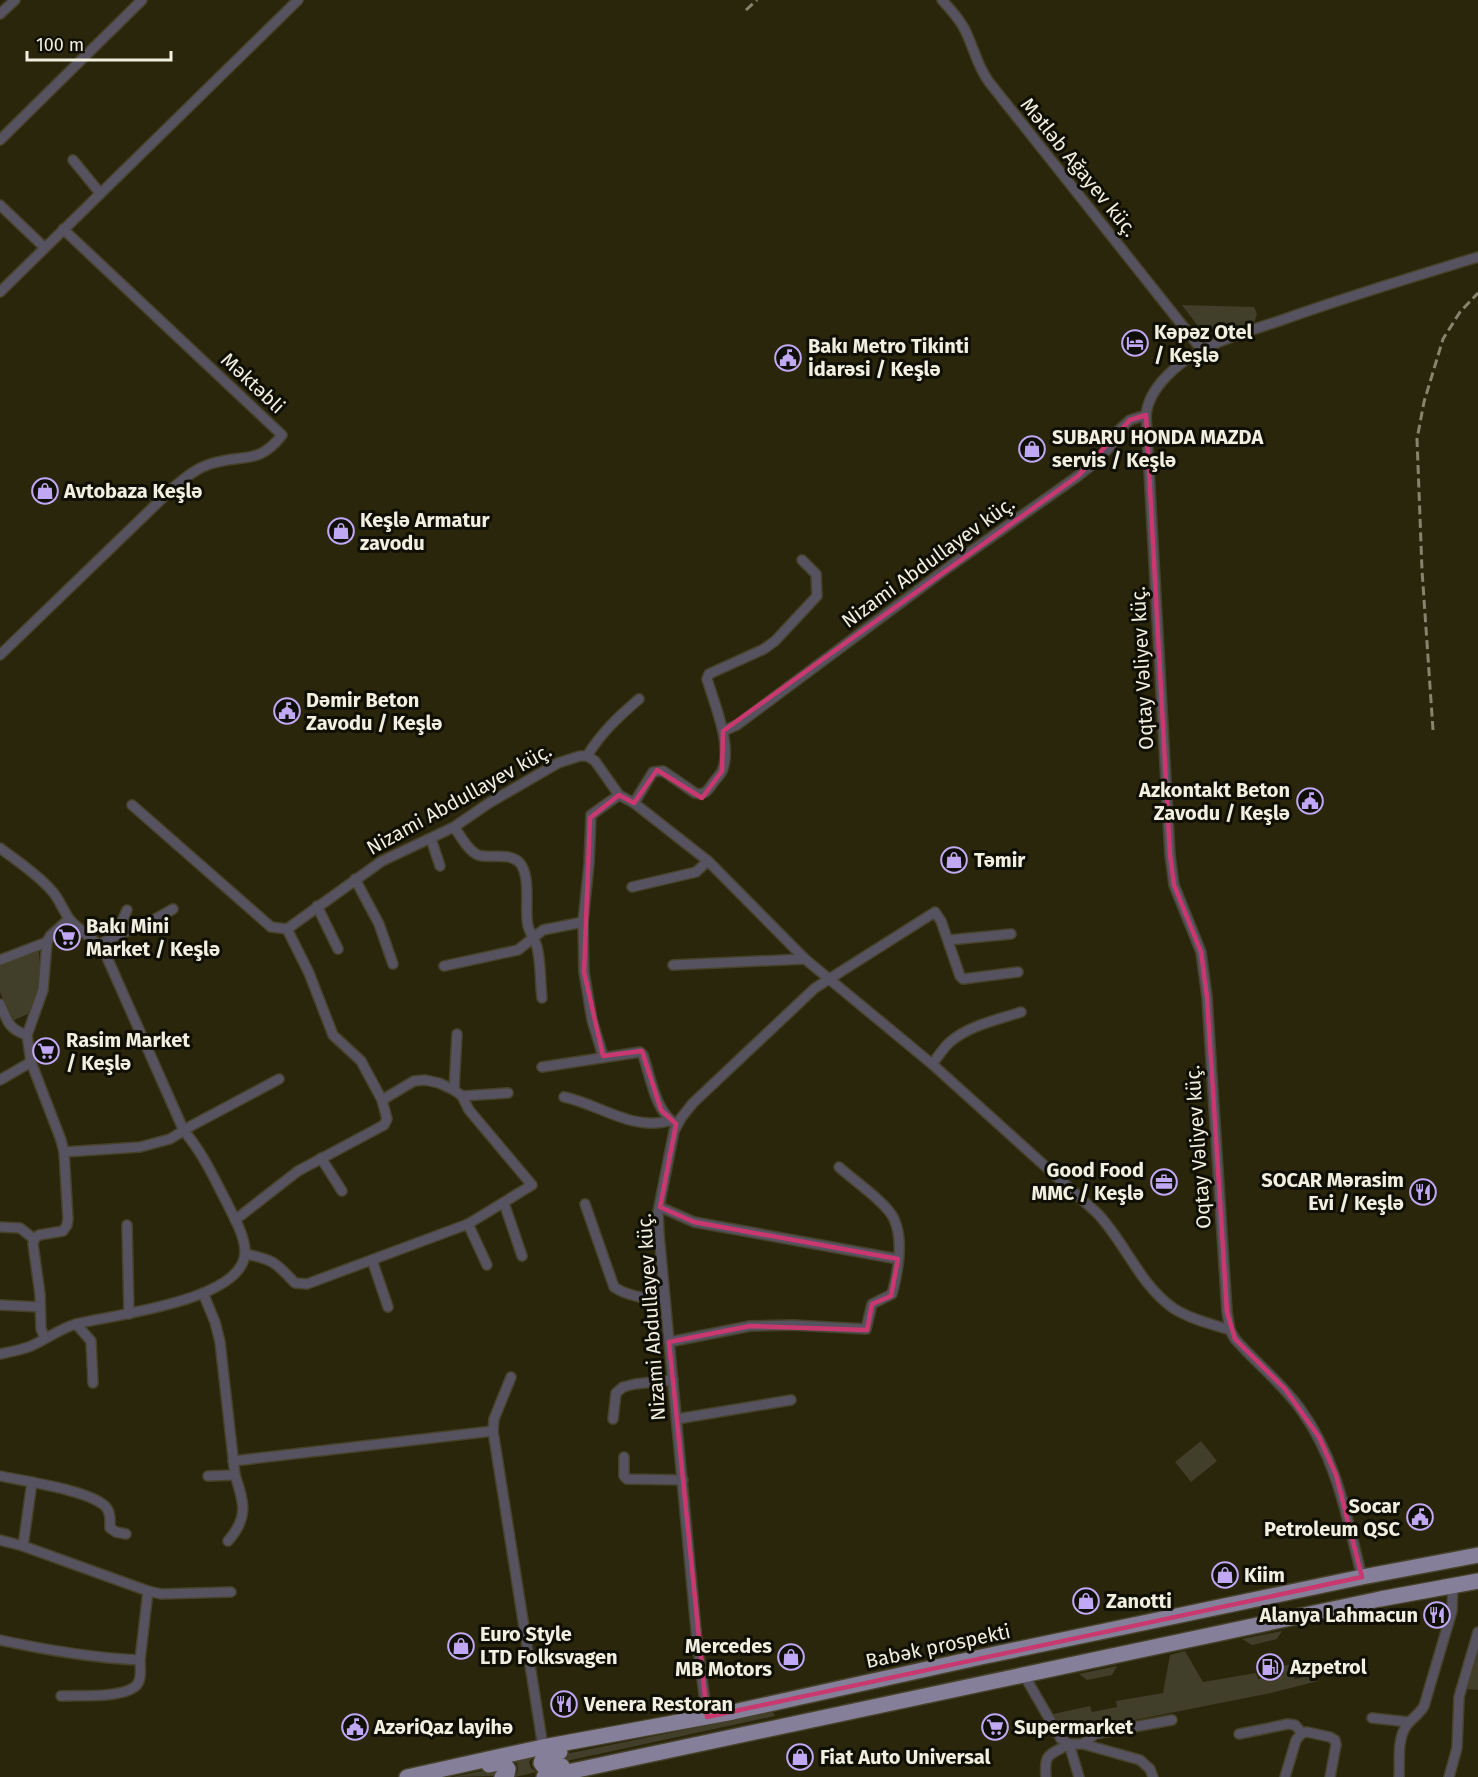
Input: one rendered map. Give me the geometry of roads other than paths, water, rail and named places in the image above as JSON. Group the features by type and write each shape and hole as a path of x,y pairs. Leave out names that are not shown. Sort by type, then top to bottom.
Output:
{"main road":[{"name":"Babək prospekti","path":"410,1776 543,1747 701,1719 1362,1577 1478,1555"},
{"path":"543,1777 1478,1581"},
{"path":"646,1755 605,1756 548,1768 541,1763 543,1757 547,1755 675,1729 701,1719"},
{"path":"410,1776 452,1774 499,1763 508,1769 507,1774 502,1777"}],"street":[{"path":"0,14 15,0"},
{"path":"0,140 142,0"},
{"path":"0,292 298,0"},
{"name":"Mətləb Ağayev küç.","path":"942,0 956,15 966,32 976,62 988,82 1202,350"},
{"path":"73,160 100,193"},
{"path":"0,205 44,247"},
{"name":"Məktəbli","path":"0,655 180,482 207,464 226,459 257,456 268,451 282,435 63,229"},
{"name":"Oqtay Vəliyev küç.","path":"1230,1330 1203,963 1201,952 1174,885 1170,855 1147,404 1157,387 1173,371 1202,350 1323,306 1478,257"},
{"path":"0,276 9,283"},
{"name":"Nizami Abdullayev küç.","path":"723,731 746,718 949,567 1078,476 1098,460 1115,441 1118,432 1130,420 1146,415"},
{"path":"634,803 653,772 657,770 663,771 695,793 705,793 722,771 725,755 723,731 707,679 709,674 764,649 775,641 817,596 816,574 802,560"},
{"path":"639,699 612,723 587,756 595,761 619,795 634,803 708,861 805,959 932,1064 1097,1213 1111,1227 1154,1291 1172,1307 1185,1315 1230,1330 1246,1351 1285,1389 1319,1437 1336,1475 1362,1577"},
{"name":"Nizami Abdullayev küç.","path":"287,928 355,879 397,853 454,827 489,802 558,763 587,756"},
{"path":"603,1056 587,995 583,922 591,815 619,795"},
{"path":"132,805 271,927 287,928 309,973 333,1035 361,1061 382,1100 387,1119 384,1125 321,1158 282,1183 235,1220"},
{"path":"454,827 471,850 478,855 511,858 518,861 522,867 527,892 528,926 534,937 538,955 542,998"},
{"path":"431,839 440,866"},
{"path":"0,848 51,890 62,903 69,919 99,944 105,953 184,1131 198,1147 235,1220 245,1254 243,1264 235,1275 203,1293 156,1308 76,1324 25,1349 0,1354"},
{"path":"632,886 696,872 708,861"},
{"path":"355,879 379,924 393,964"},
{"path":"317,906 338,949"},
{"path":"99,944 121,933 143,926 173,909"},
{"path":"121,933 127,910"},
{"name":"Nizami Abdullayev küç.","path":"701,1719 698,1640 659,1234 660,1207 673,1123 799,1002 828,979 935,912 949,940"},
{"path":"45,1338 42,1329 33,1244 34,1239 39,1235 59,1233 67,1225 64,1152 58,1128 31,1062 27,1035 44,990 47,942 50,936 69,919"},
{"path":"444,966 518,950 543,930 583,922"},
{"path":"1011,934 949,940 963,979 1018,972"},
{"path":"0,960 47,942"},
{"path":"673,965 805,959"},
{"path":"0,1004 9,1024 16,1031 27,1035"},
{"path":"932,1064 949,1043 964,1032 1021,1012"},
{"path":"245,1254 266,1258 276,1263 295,1283 307,1284 468,1224 532,1185 469,1110 458,1093 458,1034"},
{"path":"542,1067 637,1051 642,1053 661,1110 673,1123"},
{"path":"0,1080 31,1062"},
{"path":"64,1152 140,1147 170,1139 279,1079"},
{"path":"382,1100 414,1081 439,1083 458,1093 508,1093"},
{"path":"564,1096 584,1101 626,1119 646,1123 673,1123"},
{"path":"321,1158 342,1191"},
{"path":"669,1342 750,1326 794,1325 866,1329 872,1304 892,1294 899,1241 894,1219 887,1209 839,1167"},
{"path":"504,1203 522,1256"},
{"path":"585,1204 614,1287 622,1293 639,1298 664,1300"},
{"path":"660,1207 694,1222 898,1259"},
{"path":"468,1224 487,1265"},
{"path":"126,1225 129,1314"},
{"path":"0,1227 20,1228 34,1239"},
{"path":"372,1260 388,1307"},
{"path":"203,1293 215,1322 220,1342 233,1461 241,1494 242,1521 228,1541"},
{"path":"0,1305 40,1307"},
{"path":"76,1324 91,1341 93,1383"},
{"path":"511,1377 494,1419 493,1431 543,1747"},
{"path":"613,1419 616,1393 623,1387 673,1380"},
{"path":"677,1419 791,1400"},
{"path":"233,1461 493,1431"},
{"path":"624,1457 624,1476 627,1479 683,1480"},
{"path":"208,1476 235,1475"},
{"path":"0,1476 82,1494 106,1506 110,1516 110,1528 126,1534"},
{"path":"23,1546 33,1482"},
{"path":"0,1540 161,1594 231,1592"},
{"path":"1399,1777 1401,1740 1404,1729 1424,1706 1452,1611 1453,1585"},
{"path":"61,1696 119,1694 135,1687 140,1680 148,1591"},
{"path":"1449,1777 1457,1748 1459,1697 1478,1632"},
{"path":"0,1640 86,1655 140,1660"},
{"path":"1024,1675 1061,1739 1069,1744 1078,1777"},
{"path":"1372,1718 1409,1722"},
{"path":"1083,1744 1095,1734 1172,1719"},
{"path":"1239,1734 1288,1724 1295,1725 1302,1733"},
{"path":"1285,1777 1296,1740 1302,1733 1307,1732 1335,1740 1330,1777"},
{"path":"1046,1777 1047,1757 1069,1744 1083,1744 1140,1760 1150,1768 1154,1777"}],"railway":[{"path":"746,10 757,0"},
{"path":"1433,730 1422,570 1417,439 1424,402 1443,339 1460,312 1478,293"}],"place":[{"name":"Kəpəz Otel / Keşlə","path":"1135,343"},
{"name":"Bakı Metro Tikinti İdarəsi / Keşlə","path":"788,358"},
{"name":"SUBARU HONDA MAZDA servis / Keşlə","path":"1032,449"},
{"name":"Avtobaza Keşlə","path":"45,491"},
{"name":"Keşlə Armatur zavodu","path":"341,531"},
{"name":"Dəmir Beton Zavodu / Keşlə","path":"287,711"},
{"name":"Azkontakt Beton Zavodu / Keşlə","path":"1310,801"},
{"name":"Təmir","path":"954,860"},
{"name":"Bakı Mini Market / Keşlə","path":"67,937"},
{"name":"Rasim Market / Keşlə","path":"46,1051"},
{"name":"Good Food MMC / Keşlə","path":"1164,1182"},
{"name":"SOCAR Mərasim Evi / Keşlə","path":"1423,1192"},
{"name":"Socar Petroleum QSC","path":"1420,1517"},
{"name":"Kiim","path":"1225,1575"},
{"name":"Zanotti","path":"1086,1601"},
{"name":"Alanya Lahmacun","path":"1437,1615"},
{"name":"Euro Style LTD Folksvagen","path":"461,1646"},
{"name":"Mercedes MB Motors","path":"791,1657"},
{"name":"Azpetrol","path":"1270,1667"},
{"name":"Venera Restoran","path":"564,1704"},
{"name":"AzəriQaz layihə","path":"355,1727"},
{"name":"Supermarket","path":"995,1727"},
{"name":"Fiat Auto Universal","path":"800,1757"}]}
